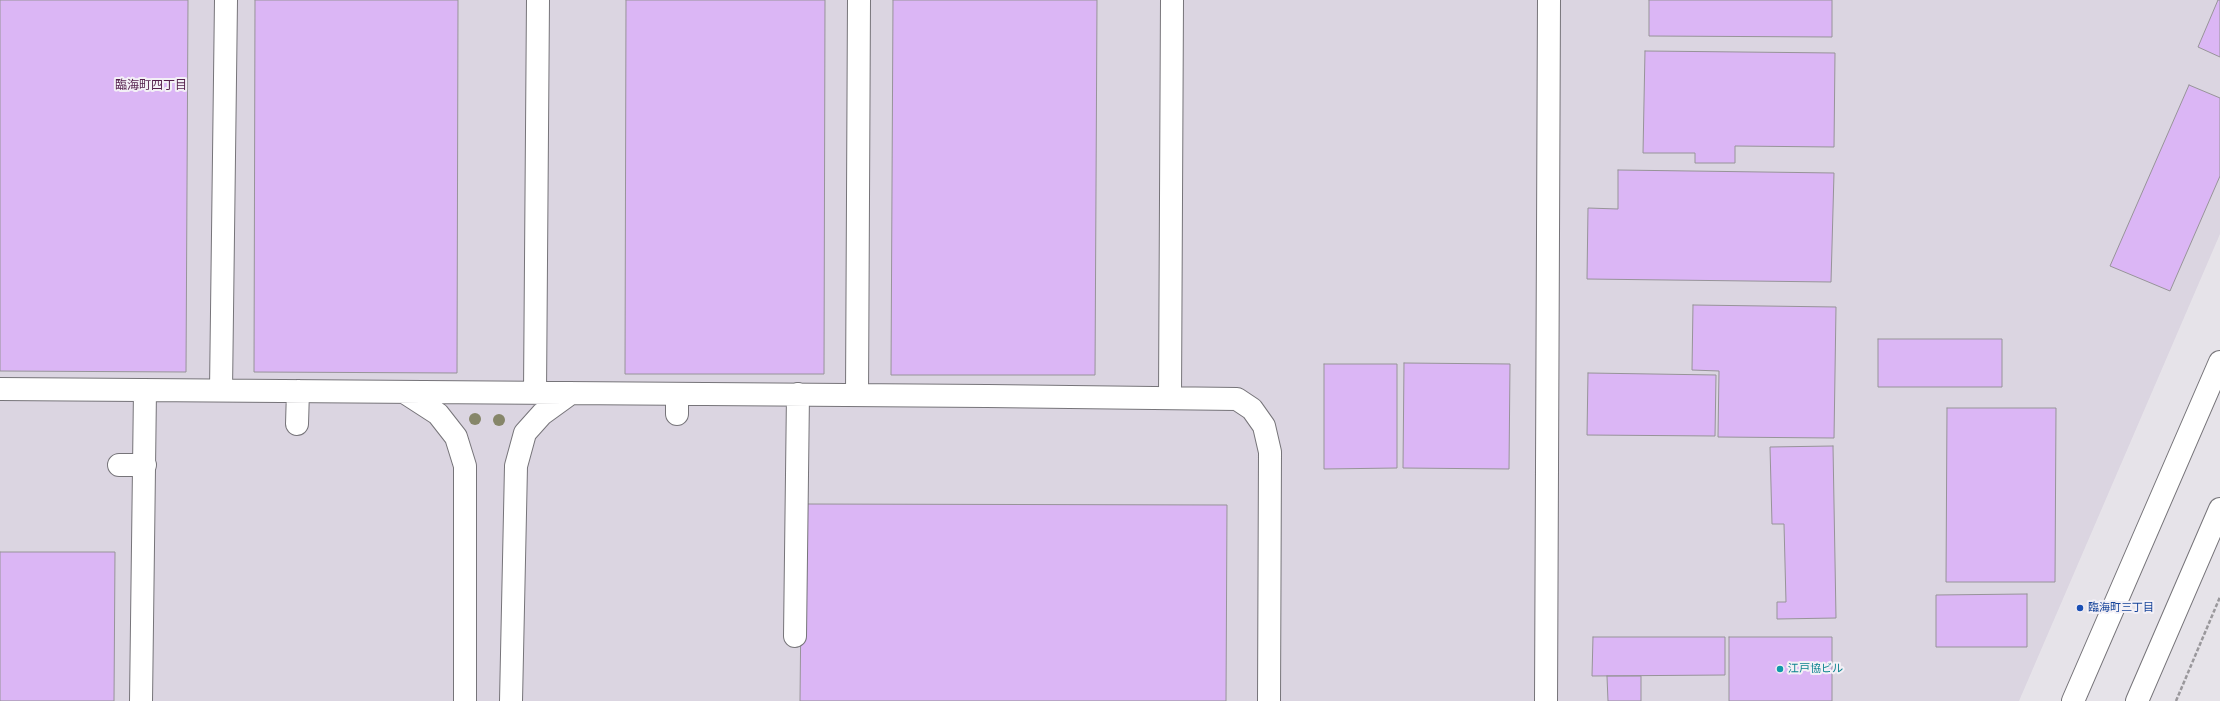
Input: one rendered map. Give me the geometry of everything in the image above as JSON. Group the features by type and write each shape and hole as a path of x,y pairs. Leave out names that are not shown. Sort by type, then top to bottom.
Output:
{"street":[{"path":"221,390 226,0"},
{"path":"535,392 538,0"},
{"path":"857,395 859,0"},
{"path":"1170,397 1172,0"},
{"path":"1546,701 1549,0"},
{"path":"2074,701 2220,362"},
{"path":"0,390 535,392 571,393 677,404 798,394 1170,397 1237,399 1252,409 1264,426 1270,452 1269,701"},
{"path":"141,701 146,390"},
{"path":"297,424 298,391"},
{"path":"404,392 438,414 456,437 465,466 465,701"},
{"path":"511,701 516,466 525,433 542,414 571,393"},
{"path":"795,636 798,394"},
{"path":"119,465 144,465"},
{"path":"2137,701 2220,509"}],"path":[{"path":"2176,701 2220,597"}],"shaded area":[{"path":"0,0 2220,0 2220,234 2019,701 0,701"}],"building":[{"path":"0,0 188,0 186,372 0,371"},
{"path":"255,0 458,0 457,373 254,372"},
{"path":"626,0 825,0 824,374 625,374"},
{"path":"893,0 1097,0 1095,375 891,375"},
{"path":"1649,0 1832,0 1832,37 1649,36"},
{"path":"2218,0 2220,0 2220,57 2198,47"},
{"path":"1645,51 1835,53 1834,147 1735,146 1735,163 1695,163 1695,153 1643,153"},
{"path":"2189,85 2220,98 2220,176 2170,291 2110,266"},
{"path":"1618,170 1834,173 1831,282 1587,279 1588,208 1618,209"},
{"path":"1693,305 1836,307 1834,438 1718,437 1719,371 1692,370"},
{"path":"1878,339 2002,339 2002,387 1878,387"},
{"path":"1404,363 1510,364 1509,469 1403,468"},
{"path":"1324,364 1397,364 1397,468 1324,469"},
{"path":"1588,373 1716,375 1715,436 1587,435"},
{"path":"1947,408 2056,408 2055,582 1946,582"},
{"path":"1833,446 1836,618 1777,619 1777,602 1786,602 1784,524 1772,524 1770,447"},
{"path":"802,504 1227,505 1226,701 800,701"},
{"path":"0,552 115,552 114,701 0,701"},
{"path":"2027,594 2027,647 1936,647 1936,595"},
{"path":"1593,637 1725,637 1725,675 1592,676"},
{"name":"江戸協ビル","path":"1729,637 1832,637 1832,701 1729,701"},
{"path":"1607,676 1641,676 1641,701 1608,701"}],"place":[{"name":"臨海町三丁目","path":"2080,608"},
{"name":"江戸協ビル","path":"1780,669"}],"district":[{"name":"臨海町四丁目","path":"151,85"}]}
